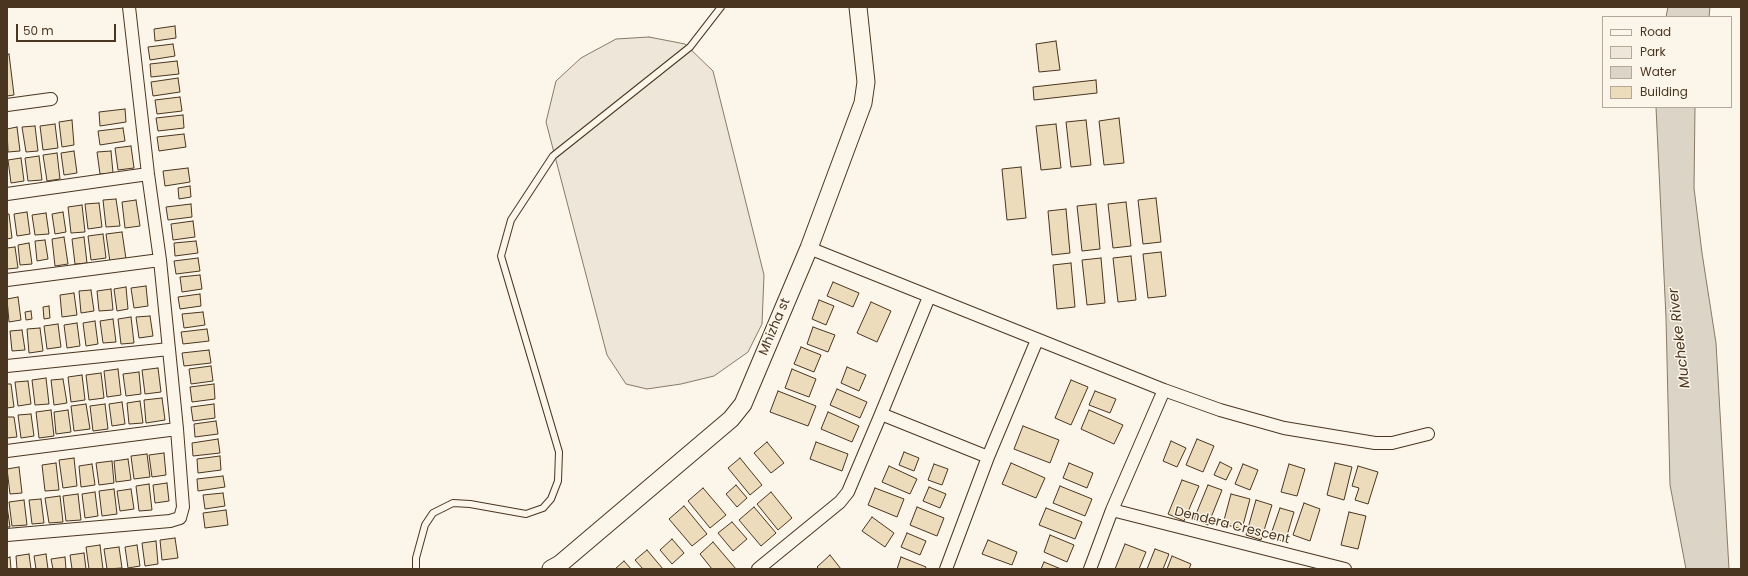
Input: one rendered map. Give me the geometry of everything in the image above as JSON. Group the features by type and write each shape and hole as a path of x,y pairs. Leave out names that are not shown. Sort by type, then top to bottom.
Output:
{"street":[{"path":"7,535 170,521 180,518 184,507 160,260 148,174 129,7"},
{"name":"Mhizha st","path":"551,569 560,564 737,412 746,397 809,248 863,103 866,82 860,7"},
{"path":"7,105 51,99"},
{"path":"7,194 148,174"},
{"path":"809,248 1037,340 1164,390 1220,410 1284,428 1375,443 1392,443 1428,434"},
{"path":"7,280 160,260"},
{"path":"758,569 848,492 929,297"},
{"path":"946,569 988,457 1037,340"},
{"path":"7,366 169,349"},
{"path":"1090,569 1112,510 1164,390"},
{"path":"881,414 988,457"},
{"path":"7,451 177,429"},
{"name":"Dendera Crescent","path":"1112,510 1345,569"}],"lane":[{"path":"416,569 416,558 425,525 433,513 453,503 470,504 526,514 543,508 551,499 558,481 559,452 501,256 511,220 553,156 690,47 721,7"}],"green space":[{"path":"649,37 685,44 713,71 764,275 762,324 748,352 714,376 681,384 647,389 626,384 607,355 546,122 556,81 581,58 616,39"}],"water":[{"path":"1668,7 1710,7 1709,16 1666,16"},
{"name":"Mucheke River","path":"1656,108 1695,108 1694,188 1702,253 1716,343 1729,569 1686,569 1670,485 1666,318"}],"building":[{"path":"175,26 176,38 155,41 154,29"},
{"path":"1056,41 1060,70 1039,72 1036,44"},
{"path":"173,44 175,56 150,60 148,47"},
{"path":"9,54 14,95 7,96 7,55"},
{"path":"177,61 179,74 151,77 150,64"},
{"path":"178,78 180,92 153,96 151,82"},
{"path":"1096,80 1097,93 1034,100 1033,87"},
{"path":"180,97 182,111 157,114 155,100"},
{"path":"125,109 126,122 100,126 99,112"},
{"path":"183,115 184,128 158,131 156,118"},
{"path":"1119,118 1124,163 1104,165 1099,121"},
{"path":"72,120 74,145 62,147 59,122"},
{"path":"1086,120 1091,165 1071,167 1066,122"},
{"path":"55,124 58,148 43,150 40,126"},
{"path":"1056,124 1061,168 1041,170 1036,126"},
{"path":"35,126 38,151 26,152 22,127"},
{"path":"17,127 20,151 8,152 7,129"},
{"path":"123,128 125,141 100,145 98,131"},
{"path":"184,134 186,147 159,151 157,137"},
{"path":"131,146 134,168 118,170 115,148"},
{"path":"74,151 77,173 64,175 61,153"},
{"path":"111,151 113,173 100,174 97,152"},
{"path":"57,153 60,179 47,181 43,155"},
{"path":"39,156 42,180 28,181 25,158"},
{"path":"21,158 24,181 11,183 8,160"},
{"path":"1021,167 1026,218 1007,220 1002,169"},
{"path":"188,168 190,182 165,186 163,171"},
{"path":"190,186 191,197 179,199 178,188"},
{"path":"1156,198 1161,242 1143,244 1138,200"},
{"path":"116,199 120,226 106,227 103,200"},
{"path":"136,200 140,226 125,228 122,202"},
{"path":"1126,202 1131,246 1113,248 1108,204"},
{"path":"99,203 102,227 88,229 85,204"},
{"path":"191,204 192,217 168,220 166,207"},
{"path":"1096,204 1100,249 1082,251 1077,206"},
{"path":"82,205 85,232 71,233 68,207"},
{"path":"1066,209 1070,253 1052,255 1048,211"},
{"path":"27,212 30,234 17,236 14,214"},
{"path":"63,212 66,232 55,234 52,214"},
{"path":"46,213 49,234 35,235 32,215"},
{"path":"7,214 9,214 12,238 7,239"},
{"path":"193,221 195,237 173,240 171,224"},
{"path":"122,232 126,259 110,262 106,234"},
{"path":"103,234 106,258 91,260 88,236"},
{"path":"64,237 68,264 55,266 52,239"},
{"path":"84,237 87,263 75,264 72,239"},
{"path":"45,240 48,259 37,261 35,241"},
{"path":"196,241 198,253 175,256 174,243"},
{"path":"29,243 32,264 20,265 18,245"},
{"path":"15,247 18,268 7,269 7,248"},
{"path":"1161,252 1166,296 1148,298 1143,254"},
{"path":"1131,256 1136,300 1118,302 1113,258"},
{"path":"198,258 200,271 176,274 174,261"},
{"path":"1101,258 1105,303 1087,305 1082,260"},
{"path":"1071,263 1075,307 1057,309 1053,265"},
{"path":"200,275 202,289 182,292 180,277"},
{"path":"833,282 859,293 853,307 827,296"},
{"path":"146,286 148,306 134,308 131,288"},
{"path":"126,287 128,309 117,311 114,289"},
{"path":"111,289 113,310 99,311 97,291"},
{"path":"91,290 94,311 81,313 79,291"},
{"path":"74,293 77,315 62,317 60,295"},
{"path":"200,294 201,306 180,309 178,297"},
{"path":"18,297 21,320 9,322 7,299"},
{"path":"819,300 834,306 826,325 812,319"},
{"path":"871,302 891,311 877,342 857,333"},
{"path":"49,306 50,318 44,319 43,307"},
{"path":"31,311 32,319 26,320 25,312"},
{"path":"203,312 205,325 184,328 182,314"},
{"path":"150,316 153,336 139,338 136,317"},
{"path":"131,317 134,343 121,344 118,319"},
{"path":"113,319 116,342 103,343 100,321"},
{"path":"95,321 98,344 86,346 83,323"},
{"path":"77,323 80,346 67,348 64,325"},
{"path":"58,324 61,347 47,349 44,326"},
{"path":"813,327 835,335 828,352 807,344"},
{"path":"40,328 43,351 29,353 27,329"},
{"path":"207,329 209,341 183,344 181,332"},
{"path":"22,330 25,350 12,351 10,331"},
{"path":"801,347 821,355 814,372 794,364"},
{"path":"209,350 211,363 184,366 182,353"},
{"path":"211,366 213,381 191,384 189,369"},
{"path":"847,367 866,375 859,391 841,383"},
{"path":"158,368 161,392 145,394 142,370"},
{"path":"118,369 121,395 107,397 104,371"},
{"path":"792,369 816,379 809,397 785,388"},
{"path":"139,372 141,394 126,396 123,374"},
{"path":"101,373 104,398 89,400 86,375"},
{"path":"82,375 85,400 71,402 68,377"},
{"path":"46,378 49,404 35,405 32,380"},
{"path":"63,379 67,403 54,405 51,380"},
{"path":"1071,380 1088,387 1071,425 1055,418"},
{"path":"28,381 31,404 18,406 15,382"},
{"path":"7,384 11,384 14,407 7,408"},
{"path":"214,384 215,399 192,402 190,387"},
{"path":"837,389 867,402 860,418 830,405"},
{"path":"778,391 816,406 808,426 770,412"},
{"path":"1095,391 1116,399 1110,413 1089,405"},
{"path":"162,398 165,420 146,423 144,400"},
{"path":"140,401 143,423 129,424 127,403"},
{"path":"122,402 125,424 112,426 109,404"},
{"path":"86,404 90,429 74,431 71,406"},
{"path":"105,404 108,429 93,431 90,406"},
{"path":"214,404 215,418 193,421 191,407"},
{"path":"51,410 54,436 39,438 36,412"},
{"path":"68,410 71,432 56,434 54,412"},
{"path":"1089,410 1123,425 1114,444 1081,429"},
{"path":"828,412 859,426 852,442 821,429"},
{"path":"31,414 34,436 21,438 18,415"},
{"path":"7,417 14,417 17,437 7,438"},
{"path":"216,421 218,434 195,437 194,424"},
{"path":"1023,426 1059,440 1050,463 1014,449"},
{"path":"218,439 220,453 193,456 192,443"},
{"path":"1197,439 1214,446 1203,472 1186,465"},
{"path":"1171,441 1186,448 1177,467 1163,461"},
{"path":"767,442 784,463 771,473 754,453"},
{"path":"816,442 848,454 842,471 810,459"},
{"path":"904,452 919,458 914,471 899,465"},
{"path":"164,453 166,475 152,477 149,455"},
{"path":"147,454 150,477 134,479 131,456"},
{"path":"220,456 221,470 198,473 197,459"},
{"path":"74,458 77,486 63,488 59,460"},
{"path":"740,458 762,485 750,495 728,468"},
{"path":"128,459 131,480 116,482 114,461"},
{"path":"112,461 114,483 99,485 96,463"},
{"path":"1220,462 1232,468 1226,480 1214,475"},
{"path":"56,463 59,490 45,491 42,465"},
{"path":"1011,463 1045,478 1036,498 1002,484"},
{"path":"1069,463 1093,473 1087,488 1063,478"},
{"path":"1335,463 1352,467 1344,500 1327,495"},
{"path":"92,464 95,485 81,487 79,466"},
{"path":"934,464 948,469 942,485 928,480"},
{"path":"1243,464 1258,470 1250,490 1235,484"},
{"path":"1289,464 1305,469 1297,496 1281,492"},
{"path":"889,466 917,479 910,494 882,482"},
{"path":"1358,466 1378,472 1368,504 1355,500 1359,488 1352,486"},
{"path":"19,467 22,493 10,494 7,469"},
{"path":"223,476 225,487 198,491 197,479"},
{"path":"1182,480 1199,486 1184,521 1168,514"},
{"path":"167,483 169,501 155,503 153,485"},
{"path":"149,484 152,510 139,511 136,486"},
{"path":"736,485 747,498 737,507 726,494"},
{"path":"1208,485 1222,490 1208,525 1194,519"},
{"path":"1060,486 1092,499 1085,516 1053,503"},
{"path":"929,487 946,494 940,508 923,501"},
{"path":"703,488 726,515 710,528 688,501"},
{"path":"875,488 904,499 897,517 868,505"},
{"path":"114,489 117,514 102,516 99,491"},
{"path":"131,489 134,509 120,511 117,491"},
{"path":"95,492 98,516 85,518 82,494"},
{"path":"771,492 792,518 778,530 757,504"},
{"path":"223,493 225,506 205,509 203,495"},
{"path":"78,494 81,520 66,521 63,496"},
{"path":"1231,494 1250,499 1242,529 1223,524"},
{"path":"60,496 63,522 49,523 45,498"},
{"path":"41,499 44,523 32,524 29,500"},
{"path":"24,500 27,525 12,526 9,502"},
{"path":"1256,500 1272,505 1261,540 1246,535"},
{"path":"1304,503 1320,509 1310,541 1293,535"},
{"path":"7,506 10,527 7,527"},
{"path":"684,506 707,534 692,546 669,519"},
{"path":"754,507 776,533 761,546 739,520"},
{"path":"917,507 944,518 937,536 910,525"},
{"path":"1046,508 1082,522 1075,539 1039,525"},
{"path":"1280,508 1294,512 1285,542 1270,537"},
{"path":"226,510 228,525 205,528 203,513"},
{"path":"1349,512 1366,516 1358,549 1341,545"},
{"path":"872,517 894,533 885,547 862,531"},
{"path":"732,522 747,539 733,551 718,533"},
{"path":"907,533 926,541 920,555 901,547"},
{"path":"1050,535 1074,545 1067,562 1044,552"},
{"path":"175,538 178,558 162,560 160,540"},
{"path":"672,539 684,553 672,564 660,550"},
{"path":"988,540 1017,552 1012,565 982,554"},
{"path":"156,541 158,564 145,566 142,543"},
{"path":"713,542 736,569 712,569 700,554"},
{"path":"1125,544 1146,552 1139,569 1115,569"},
{"path":"100,545 103,569 89,569 86,547"},
{"path":"137,545 140,566 128,568 125,547"},
{"path":"119,547 122,568 107,569 104,549"},
{"path":"1155,549 1169,554 1163,569 1147,569"},
{"path":"647,550 663,569 643,569 635,560"},
{"path":"84,553 86,569 72,569 70,555"},
{"path":"29,554 31,569 17,569 16,556"},
{"path":"46,554 48,569 36,569 34,556"},
{"path":"830,555 841,569 819,569 817,567"},
{"path":"1172,556 1191,564 1189,569 1167,569"},
{"path":"10,557 11,569 7,569 7,558"},
{"path":"65,557 66,569 53,569 51,559"},
{"path":"901,557 926,567 925,569 897,569"},
{"path":"624,561 631,569 615,569"},
{"path":"1044,562 1061,569 1041,569"}]}
